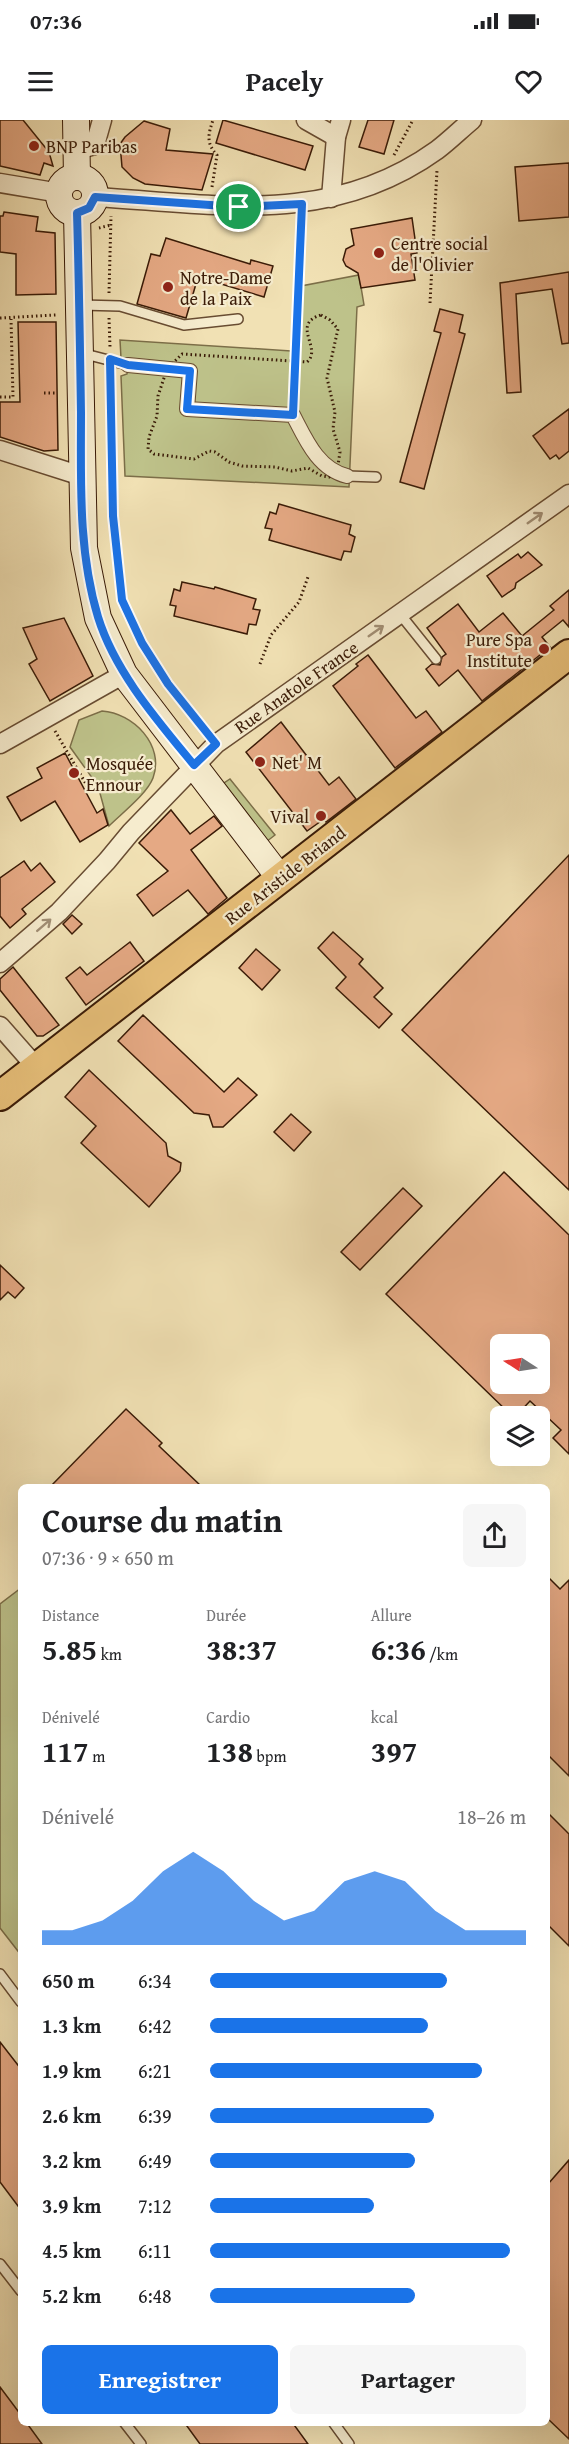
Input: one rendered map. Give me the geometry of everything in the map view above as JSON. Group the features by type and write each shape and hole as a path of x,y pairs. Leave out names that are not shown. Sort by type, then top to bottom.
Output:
{"main road":[{"path":"76,120 77,150 68,185 90,183 94,207 79,305 84,548 98,618 124,674 280,878"},
{"name":"Rue Aristide Briand","path":"0,1096 569,654"}],"street":[{"path":"77,150 95,145 102,120"},
{"path":"306,120 338,129 331,198"},
{"path":"94,207 210,203 261,207 302,204 331,198 392,176 438,150 472,120"},
{"path":"0,183 68,185"},
{"path":"128,365 190,371 187,409 293,415 311,451 334,473 347,476"},
{"path":"0,450 81,473"},
{"name":"Rue Anatole France","path":"0,963 59,912 216,744 569,494"},
{"path":"0,744 124,674"},
{"path":"0,1026 37,1068"}],"lane":[{"path":"79,305 120,306 184,325 238,319"},
{"path":"80,353 128,365"},
{"path":"347,476 376,477"},
{"path":"400,614 436,659"},
{"path":"0,1974 18,1998"},
{"path":"0,2264 18,2287"},
{"path":"127,2426 141,2444"},
{"path":"336,2426 349,2444"}],"path":[{"path":"210,203 218,155 210,148 207,138 213,120"},
{"path":"392,176 388,167 413,120"},
{"path":"430,303 438,150"},
{"path":"293,415 302,204"},
{"path":"94,207 108,305 113,516 122,600 142,643 168,684 216,744"},
{"path":"0,318 56,315"},
{"path":"11,319 13,394"},
{"path":"44,393 57,393"},
{"path":"0,397 13,397 13,394 20,394"},
{"path":"260,664 272,634 299,602 308,577"},
{"path":"48,717 89,789"}],"green space":[{"path":"359,275 364,305 357,307 349,487 125,476 121,376 127,374 129,359 121,358 120,340 291,351 296,287"},
{"path":"102,711 125,718 144,733 154,754 156,766 153,778 145,791 109,826 98,786 70,747 79,720"},
{"path":"230,779 275,835 266,842 221,785"},
{"path":"18,1590 18,1951 0,1928 0,1604"}],"building":[{"path":"0,120 23,120 49,152 53,166 44,163 40,175 0,166"},
{"path":"223,120 313,146 305,170 216,143"},
{"path":"368,120 394,120 384,154 359,147"},
{"path":"144,121 170,129 166,150 213,154 202,190 145,184 133,178 122,167 120,144"},
{"path":"569,163 569,217 519,221 515,167"},
{"path":"4,212 38,217 36,231 55,233 56,294 16,295 16,254 0,252 0,216 3,216"},
{"name":"Centre social de l'Olivier","path":"412,218 417,253 411,254 415,280 361,288 358,273 346,266 343,260 346,249 354,245 351,229"},
{"name":"Notre-Dame de la Paix","path":"166,238 250,264 251,260 273,266 264,297 198,277 186,318 137,304 151,254 160,256"},
{"path":"569,272 569,343 562,344 552,289 516,294 521,392 507,393 500,283"},
{"path":"440,309 463,315 459,332 465,334 424,489 400,482 441,333 434,331"},
{"path":"18,322 56,322 58,450 44,451 0,437 0,402 20,402"},
{"path":"569,409 569,451 559,459 556,455 550,459 533,436"},
{"path":"279,504 351,525 349,534 355,537 351,552 344,551 341,560 269,540 272,529 265,528 270,512 276,514"},
{"path":"528,552 542,565 516,583 515,588 502,597 487,576 518,554 521,558"},
{"path":"182,582 214,589 215,587 256,599 253,609 260,610 256,625 249,624 247,634 174,616 176,606 170,605 174,589 180,591"},
{"path":"569,590 569,627 563,620 542,637 550,647 482,701 458,670 439,686 426,669 432,664 440,665 442,657 446,654 427,628 458,604 479,632 503,613 522,636 554,610 550,606"},
{"path":"64,618 93,676 50,701 29,664 37,659 23,628"},
{"path":"368,655 416,718 426,711 442,732 395,768 333,686"},
{"path":"281,722 329,785 339,777 356,799 326,822 324,819 307,831 246,752"},
{"path":"65,753 97,813 103,809 108,825 80,842 55,801 21,821 7,797 42,778 37,768"},
{"path":"171,810 190,834 214,816 222,826 191,850 227,898 208,914 188,890 153,916 137,895 168,871 139,843"},
{"path":"569,855 569,1190 402,1030"},
{"path":"24,861 31,871 40,863 55,882 22,909 26,914 10,928 0,916 0,878"},
{"path":"72,915 82,924 72,934 63,924"},
{"path":"333,932 363,959 359,964 383,988 374,997 392,1014 379,1028 336,988 346,977 318,948"},
{"path":"130,942 144,961 86,1005 66,978 80,967 87,975"},
{"path":"256,949 280,970 262,990 239,968"},
{"path":"13,967 59,1025 43,1036 37,1036 0,990 0,979"},
{"path":"143,1015 224,1092 238,1078 257,1095 223,1127 213,1127 209,1115 194,1113 118,1041"},
{"path":"89,1070 166,1143 168,1156 181,1163 180,1171 149,1207 81,1143 96,1126 65,1097"},
{"path":"291,1114 311,1132 294,1151 274,1132"},
{"path":"504,1172 569,1235 569,1454 553,1438 561,1430 550,1420 550,1406 535,1406 530,1401 525,1406 502,1406 386,1294"},
{"path":"403,1188 422,1206 360,1270 341,1252"},
{"path":"0,1265 24,1288 15,1298 8,1292 0,1300"},
{"path":"126,1409 162,1443 159,1446 199,1484 53,1484"},
{"path":"550,1579 560,1589 569,1580 569,1776 550,1757"},
{"path":"550,1815 569,1834 569,1946 550,1927"},
{"path":"0,2042 18,2065 18,2206 0,2182"},
{"path":"569,2160 569,2439 550,2421 550,2182"},
{"path":"0,2387 18,2411 18,2426 29,2426 42,2444 0,2444"},
{"path":"187,2426 295,2426 308,2444 200,2444"}],"place":[{"name":"BNP Paribas","path":"34,146"},
{"name":"Centre social de l'Olivier","path":"379,253"},
{"name":"Notre-Dame de la Paix","path":"168,287"},
{"name":"Pure Spa Institute","path":"544,649"},
{"name":"Net' M","path":"260,762"},
{"name":"Mosquée Ennour","path":"74,773"},
{"name":"Vival","path":"321,816"}],"route":[{"path":"95,197 210,203 239,207 302,204 293,415 187,409 190,371 128,365 110,359 114,545 122,600 142,643 168,684 216,744 194,765 124,674 98,618 88,575 84,548 81,473 77,213 89,208 95,197"}]}
